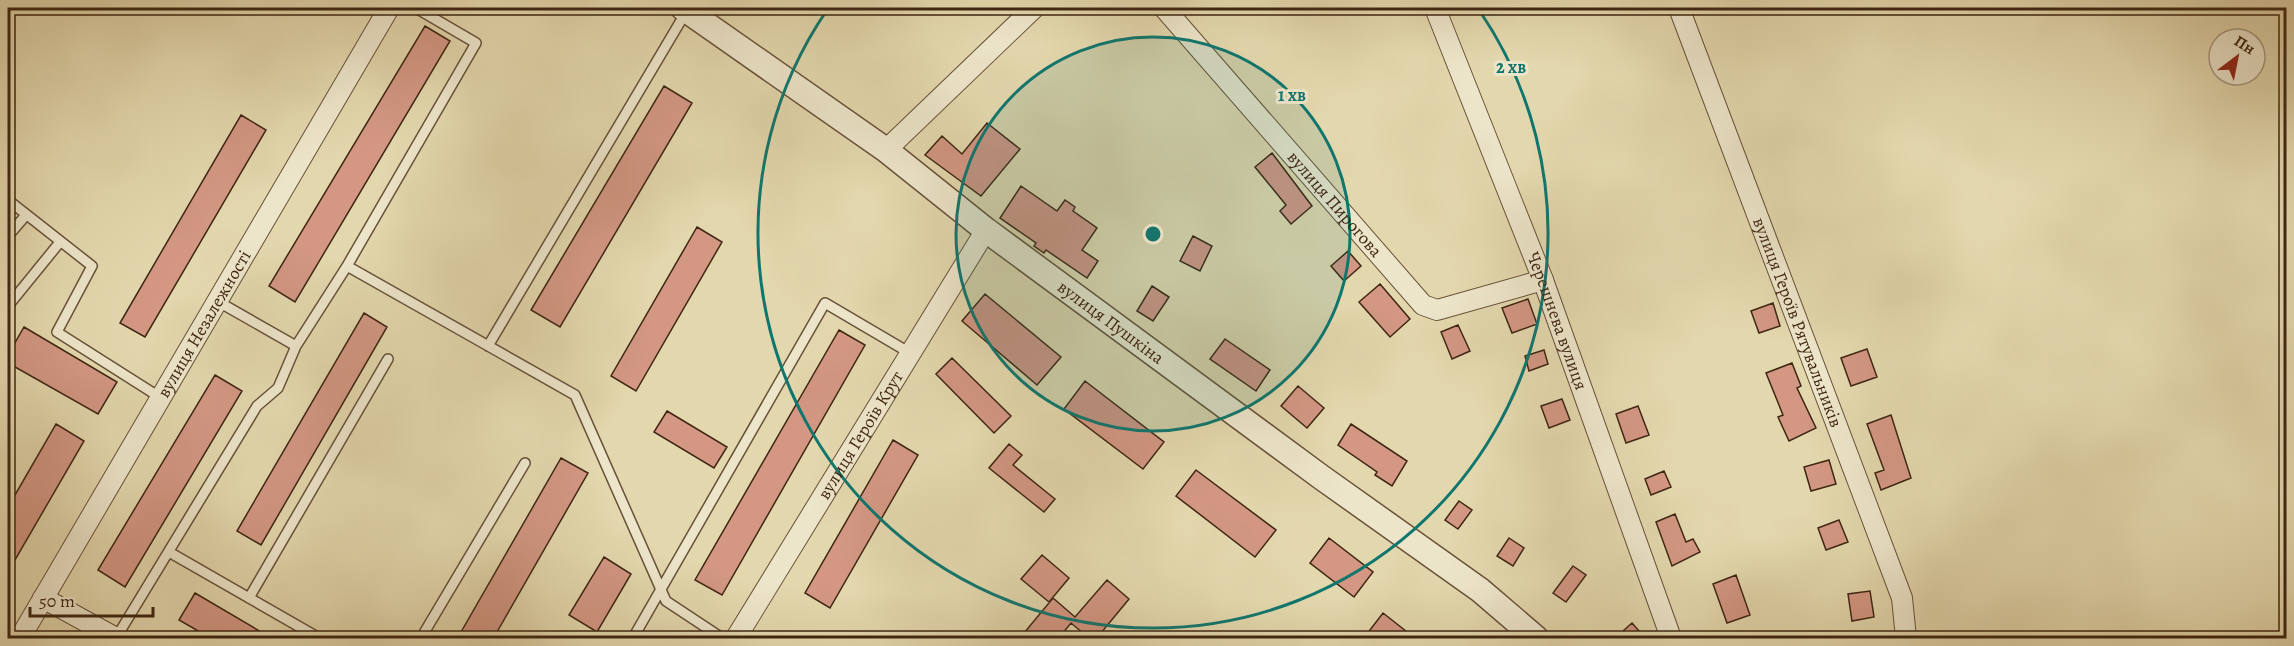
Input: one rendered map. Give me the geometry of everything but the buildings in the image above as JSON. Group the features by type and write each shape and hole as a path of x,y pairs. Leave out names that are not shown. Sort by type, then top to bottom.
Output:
{"street":[{"name":"вулиця Незалежності","path":"20,639 389,8"},
{"path":"886,150 1034,8"},
{"name":"вулиця Пирогова","path":"1164,8 1423,305 1437,310 1543,280"},
{"name":"Черешнева вулиця","path":"1435,8 1543,280 1671,639"},
{"name":"вулиця Героїв Рятувальників","path":"1679,8 1902,598 1906,639"},
{"name":"вулиця Пушкіна","path":"685,9 886,150 986,230 1321,477 1480,590 1536,639"},
{"name":"вулиця Героїв Крут","path":"736,639 986,230"},
{"path":"44,598 116,639"}],"lane":[{"path":"116,639 257,406 278,388 296,346 347,266 476,43 416,8"},
{"path":"488,346 685,9"},
{"path":"8,200 92,266 57,332 160,398"},
{"path":"8,237 26,215"},
{"path":"8,306 60,242"},
{"path":"347,266 575,395 666,601 722,639"},
{"path":"217,301 296,346"},
{"path":"633,639 825,303 910,353"},
{"path":"249,598 388,359"},
{"path":"421,639 525,463"},
{"path":"169,552 320,639"}]}
